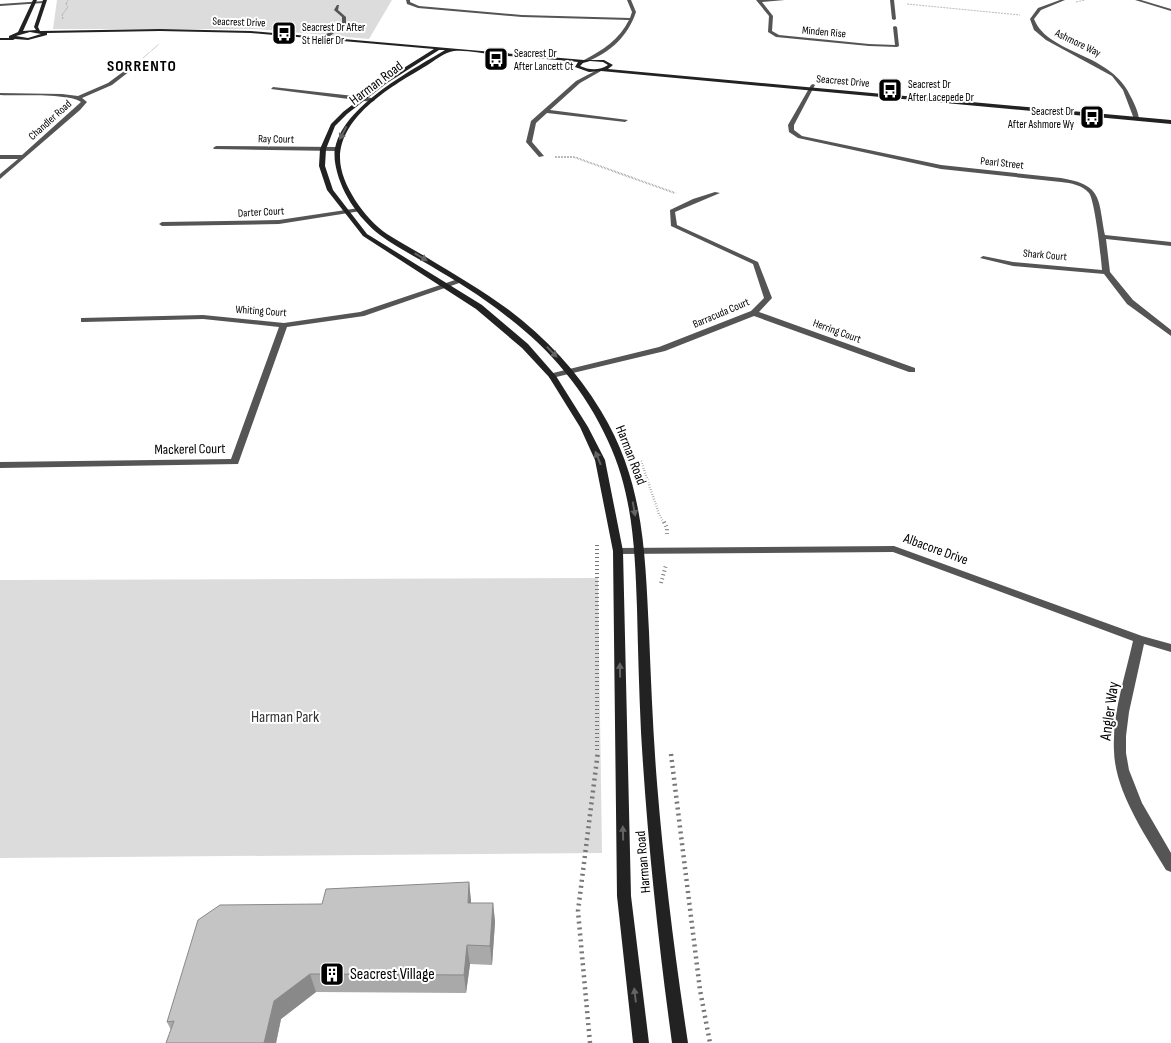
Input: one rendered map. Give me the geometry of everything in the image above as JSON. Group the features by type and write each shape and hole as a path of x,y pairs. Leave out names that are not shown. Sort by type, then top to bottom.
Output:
{"street":[{"path":"408,0 408,3 418,7 508,15 632,19"},
{"path":"578,82 580,68 577,64 607,50 620,39 634,12 629,0"},
{"path":"759,1 782,0"},
{"path":"892,0 894,19"},
{"path":"1031,16 1041,8 1063,0"},
{"path":"1137,0 1171,10"},
{"path":"0,5 44,1 36,26 45,34 39,38"},
{"name":"Minden Rise","path":"759,1 771,16 770,32 778,36 897,46 895,27"},
{"path":"0,38 13,39 11,36 19,33 24,27 34,2"},
{"path":"324,38 344,24 344,17 336,10 338,6"},
{"name":"Ashmore Way","path":"1031,16 1033,27 1042,36 1095,62 1114,75 1124,88 1136,117"},
{"name":"Seacrest Drive","path":"19,33 201,30 324,38 600,70 812,87 1136,117 1171,122"},
{"name":"Seacrest Drive","path":"13,39 173,32 279,37 440,51 604,61 610,64 812,87"},
{"path":"0,38 19,33"},
{"path":"604,61 607,50"},
{"name":"Harman Road","path":"440,51 361,100 334,125 323,149 322,166 330,190 345,212 365,235 479,307 525,346 552,376 584,427 600,460 618,551 624,896 641,1043"},
{"name":"Harman Road","path":"440,51 372,100 350,121 341,135 336,149 337,164 350,198 384,235 498,305 531,331 570,372 606,427 622,463 630,490 640,551 648,744 659,890 680,1043"},
{"path":"541,156 529,142 533,122 578,82 609,67 610,64"},
{"name":"Chandler Road","path":"0,177 78,109 84,102 79,98 110,84 133,67"},
{"name":"Pearl Street","path":"812,87 791,125 791,130 795,134 806,139 941,167 1061,180 1082,185 1094,194 1106,272"},
{"path":"273,88 372,100"},
{"path":"0,94 62,95 79,98"},
{"path":"544,111 626,120"},
{"name":"Seacrest Drive","path":"1136,117 1171,118"},
{"name":"Ray Court","path":"216,148 336,149"},
{"path":"0,157 23,157"},
{"name":"Barracuda Court","path":"552,376 662,349 754,313 768,298 756,263 674,226 672,211 695,200 718,193"},
{"name":"Darter Court","path":"162,224 279,222 359,210"},
{"path":"1102,237 1171,244"},
{"name":"Shark Court","path":"982,258 1013,264 1106,272"},
{"path":"1106,272 1130,302 1171,334"},
{"name":"Whiting Court","path":"84,320 203,317 284,325 361,314 461,281"},
{"name":"Herring Court","path":"754,313 912,370"},
{"name":"Mackerel Court","path":"0,465 235,462 284,325"},
{"name":"Albacore Drive","path":"618,551 894,549 1139,639 1171,648"},
{"name":"Angler Way","path":"1139,639 1119,738 1122,765 1138,808 1171,866"}],"path":[{"path":"64,25 62,15 68,8 66,4 68,0"},
{"path":"906,3 1031,16"},
{"path":"133,67 173,32"},
{"path":"541,156 574,157 695,200"},
{"path":"640,458 659,514 667,528 669,550 660,586"},
{"path":"590,1043 578,911 598,748 596,536"},
{"path":"670,752 700,990 710,1043"}],"green space":[{"path":"57,0 392,0 369,39 257,29 53,29"},
{"name":"Harman Park","path":"598,578 602,853 0,858 0,580"}],"building":[{"name":"Seacrest Village","path":"469,882 468,903 493,903 490,946 467,945 464,975 310,974 274,1001 264,1043 166,1043 174,1021 167,1022 198,920 220,905 322,904 326,889"}],"place":[{"name":"Seacrest Dr After St Helier Dr","path":"284,33"},
{"name":"Seacrest Dr After Lancett Ct","path":"496,59"},
{"name":"Seacrest Dr After Lacepede Dr","path":"890,90"},
{"name":"Seacrest Dr After Ashmore Wy","path":"1092,117"},
{"name":"Seacrest Village","path":"332,974"}],"district":[{"name":"SORRENTO","path":"142,66"}]}
